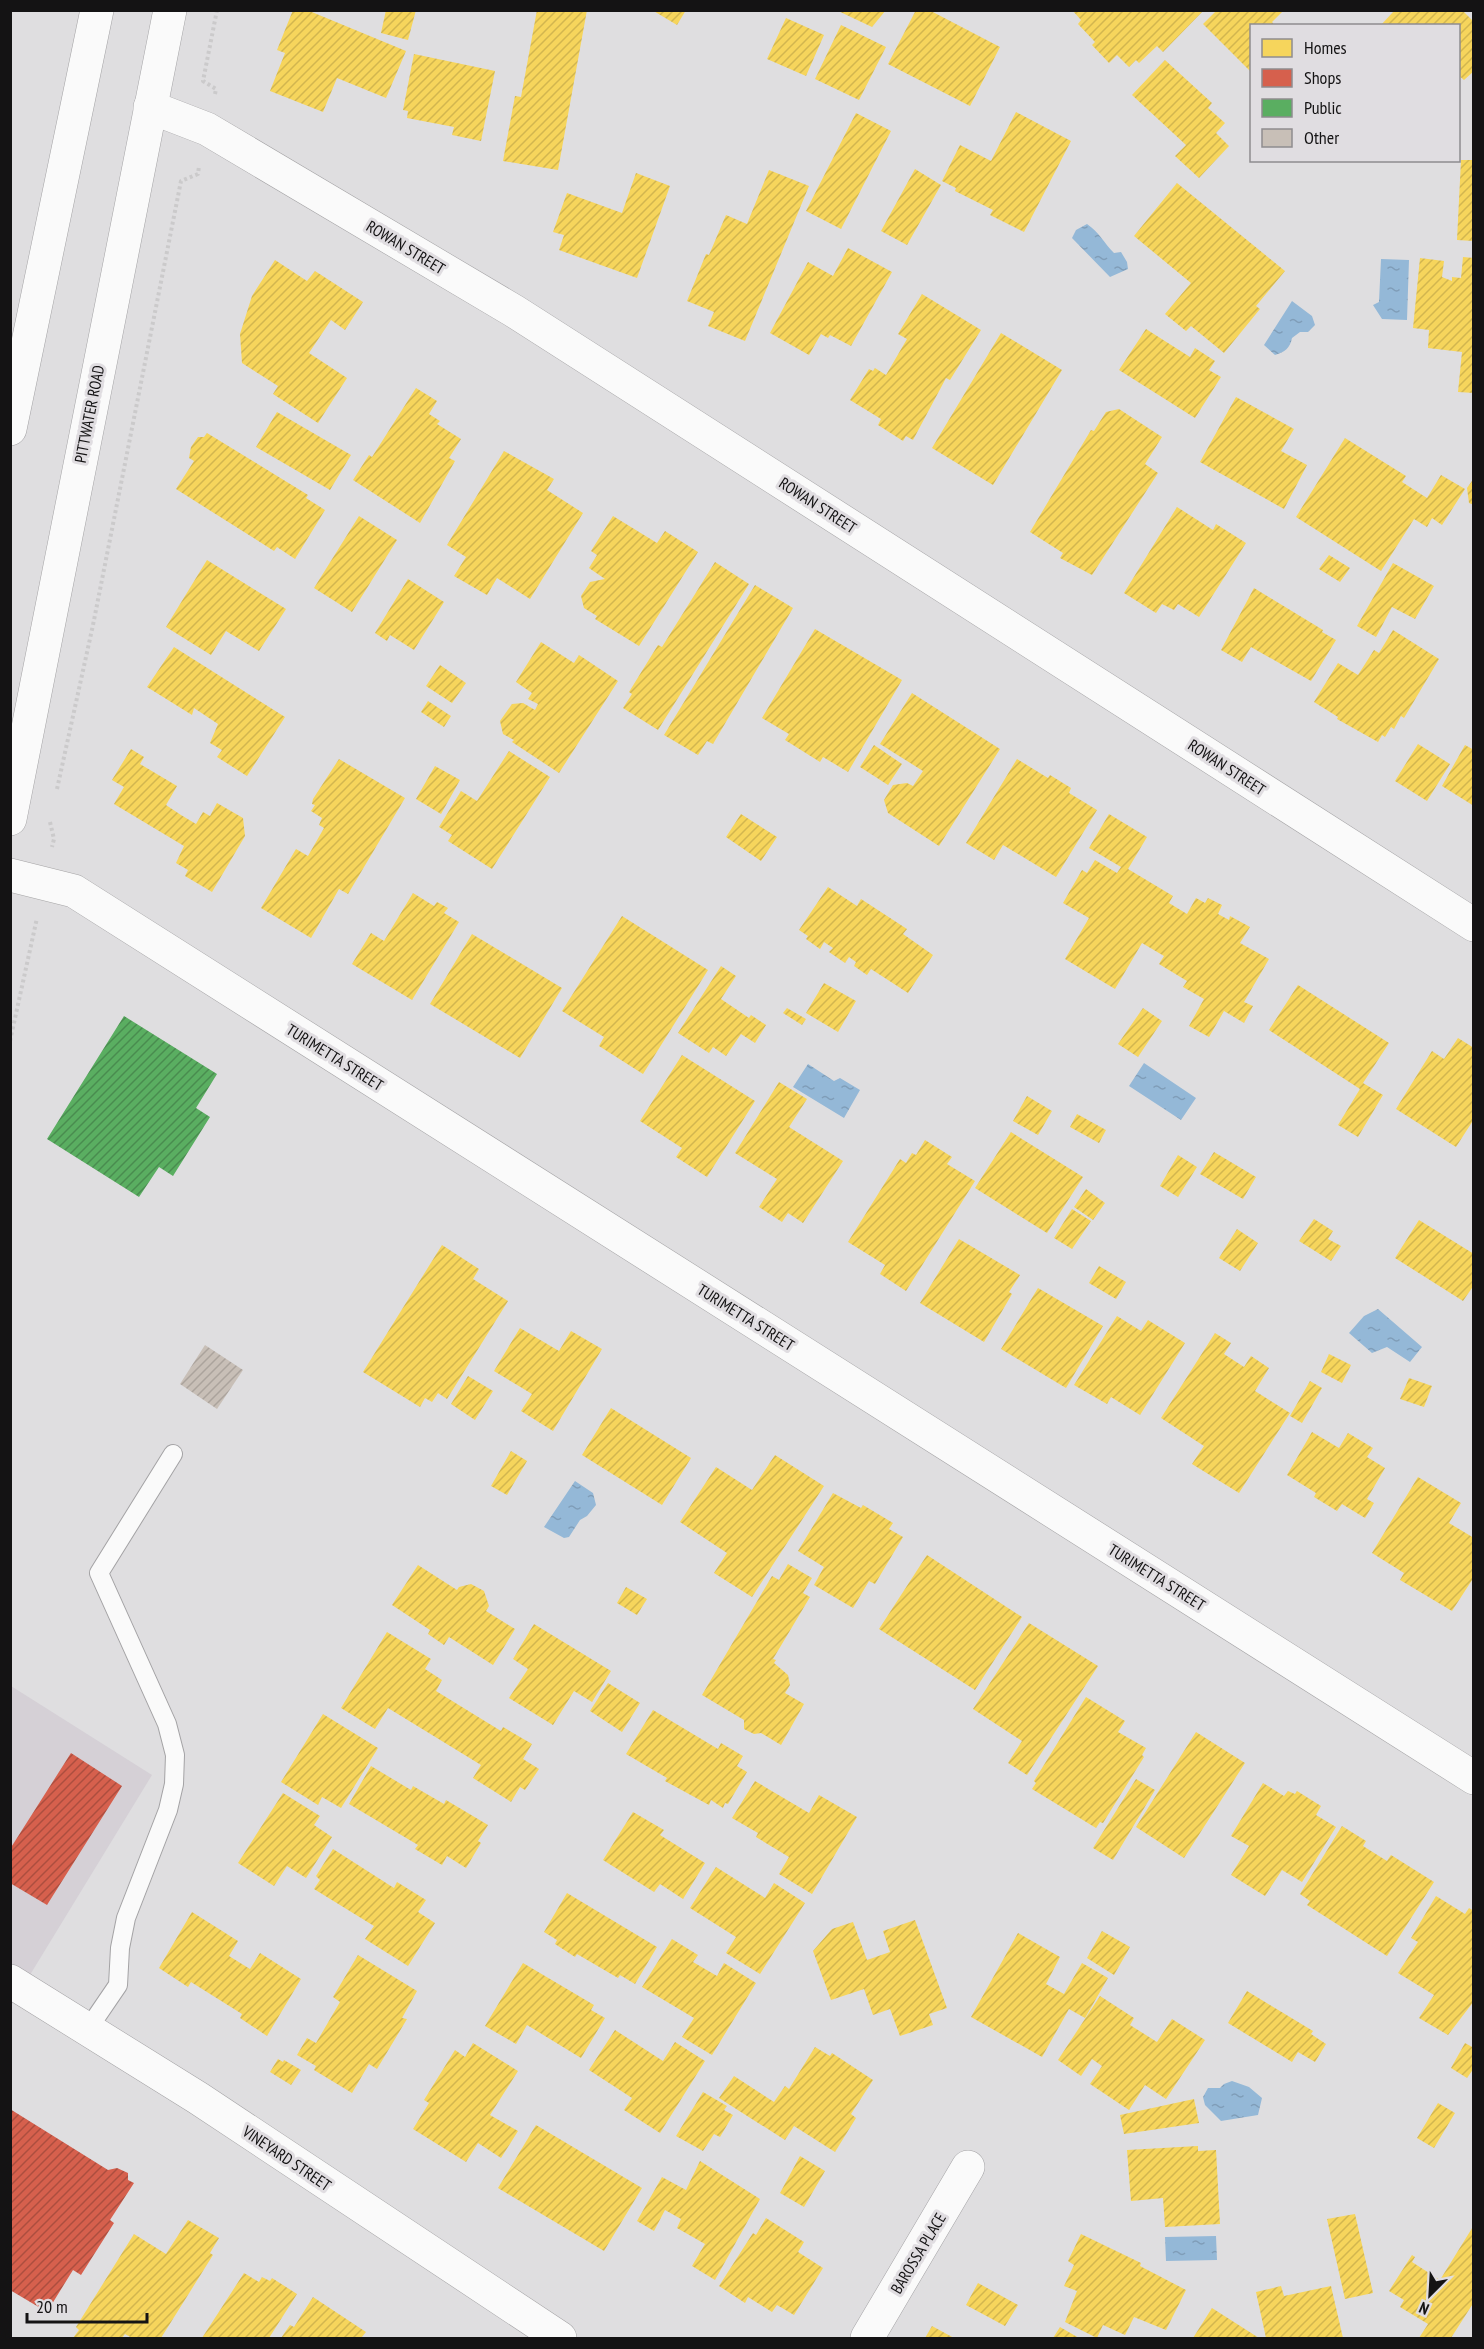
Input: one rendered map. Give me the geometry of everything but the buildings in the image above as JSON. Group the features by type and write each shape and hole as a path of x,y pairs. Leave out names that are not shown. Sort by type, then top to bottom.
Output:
{"main road":[{"path":"10,429 97,10"},
{"name":"PITTWATER ROAD","path":"10,819 170,10"},
{"name":"ROWAN STREET","path":"150,107 207,129 514,311 1473,925"},
{"name":"TURIMETTA STREET","path":"10,875 43,881 74,891 1473,1778"},
{"name":"VINEYARD STREET","path":"10,1981 198,2098 560,2338"},
{"name":"BAROSSA PLACE","path":"867,2338 968,2167"}],"lane":[{"path":"88,2030 118,1985 120,1948 126,1918 168,1810 174,1784 175,1755 167,1724 99,1573 173,1454"}],"path":[{"path":"56,792 93,625 181,181 198,174 216,89 203,81 217,10"},
{"path":"10,1041 37,920 43,881 54,839 49,825 51,814"}],"shaded area":[{"path":"11,1686 152,1775 11,2006"}],"water":[{"path":"1087,224 1114,253 1121,252 1128,269 1110,277 1072,238 1076,230"},
{"path":"1381,259 1409,260 1407,320 1382,319 1373,305 1379,302"},
{"path":"1292,301 1312,316 1315,325 1308,332 1300,332 1292,338 1286,349 1275,355 1264,345"},
{"path":"1144,1063 1196,1098 1181,1120 1129,1086"},
{"path":"808,1064 834,1081 840,1078 860,1090 844,1118 793,1087"},
{"path":"1378,1309 1422,1347 1410,1362 1387,1347 1372,1353 1349,1333 1364,1316"},
{"path":"575,1481 593,1493 596,1505 587,1516 580,1520 569,1537 564,1538 544,1527"},
{"path":"1232,2081 1249,2087 1262,2098 1258,2115 1221,2121 1205,2105 1203,2097 1208,2088 1220,2088"},
{"path":"1216,2236 1217,2260 1166,2261 1165,2237"}]}
